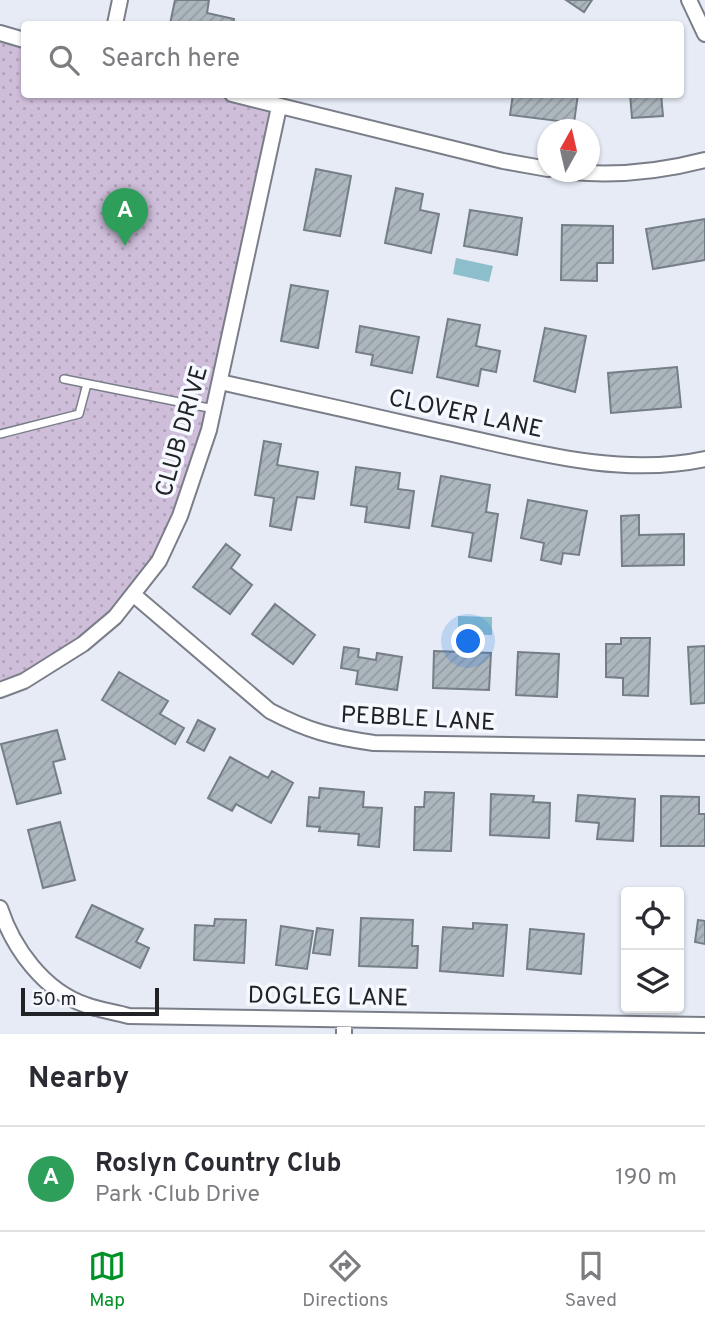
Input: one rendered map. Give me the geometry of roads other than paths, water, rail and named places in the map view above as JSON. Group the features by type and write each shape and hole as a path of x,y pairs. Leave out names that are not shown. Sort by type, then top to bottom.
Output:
{"street":[{"path":"116,21 120,0"},
{"path":"689,0 705,34"},
{"path":"0,33 21,39"},
{"path":"246,98 537,167"},
{"name":"CLUB DRIVE","path":"0,690 24,681 83,644 115,617 159,561 180,516 214,410 279,107"},
{"path":"600,172 682,166 705,160"},
{"name":"CLOVER LANE","path":"220,382 545,454 612,464 663,464 705,459"},
{"name":"PEBBLE LANE","path":"134,595 270,711 328,736 374,743 705,748"},
{"name":"DOGLEG LANE","path":"0,908 6,928 30,964 57,990 85,1005 129,1016 344,1027 705,1025"}],"lane":[{"path":"64,379 214,410"},
{"path":"0,434 79,414 87,384"}],"water":[{"path":"456,258 493,266 489,282 453,274"},
{"path":"458,616 492,617 492,635 458,634"}],"place":[{"name":"Roslyn Country Club","path":"125,246"}]}
